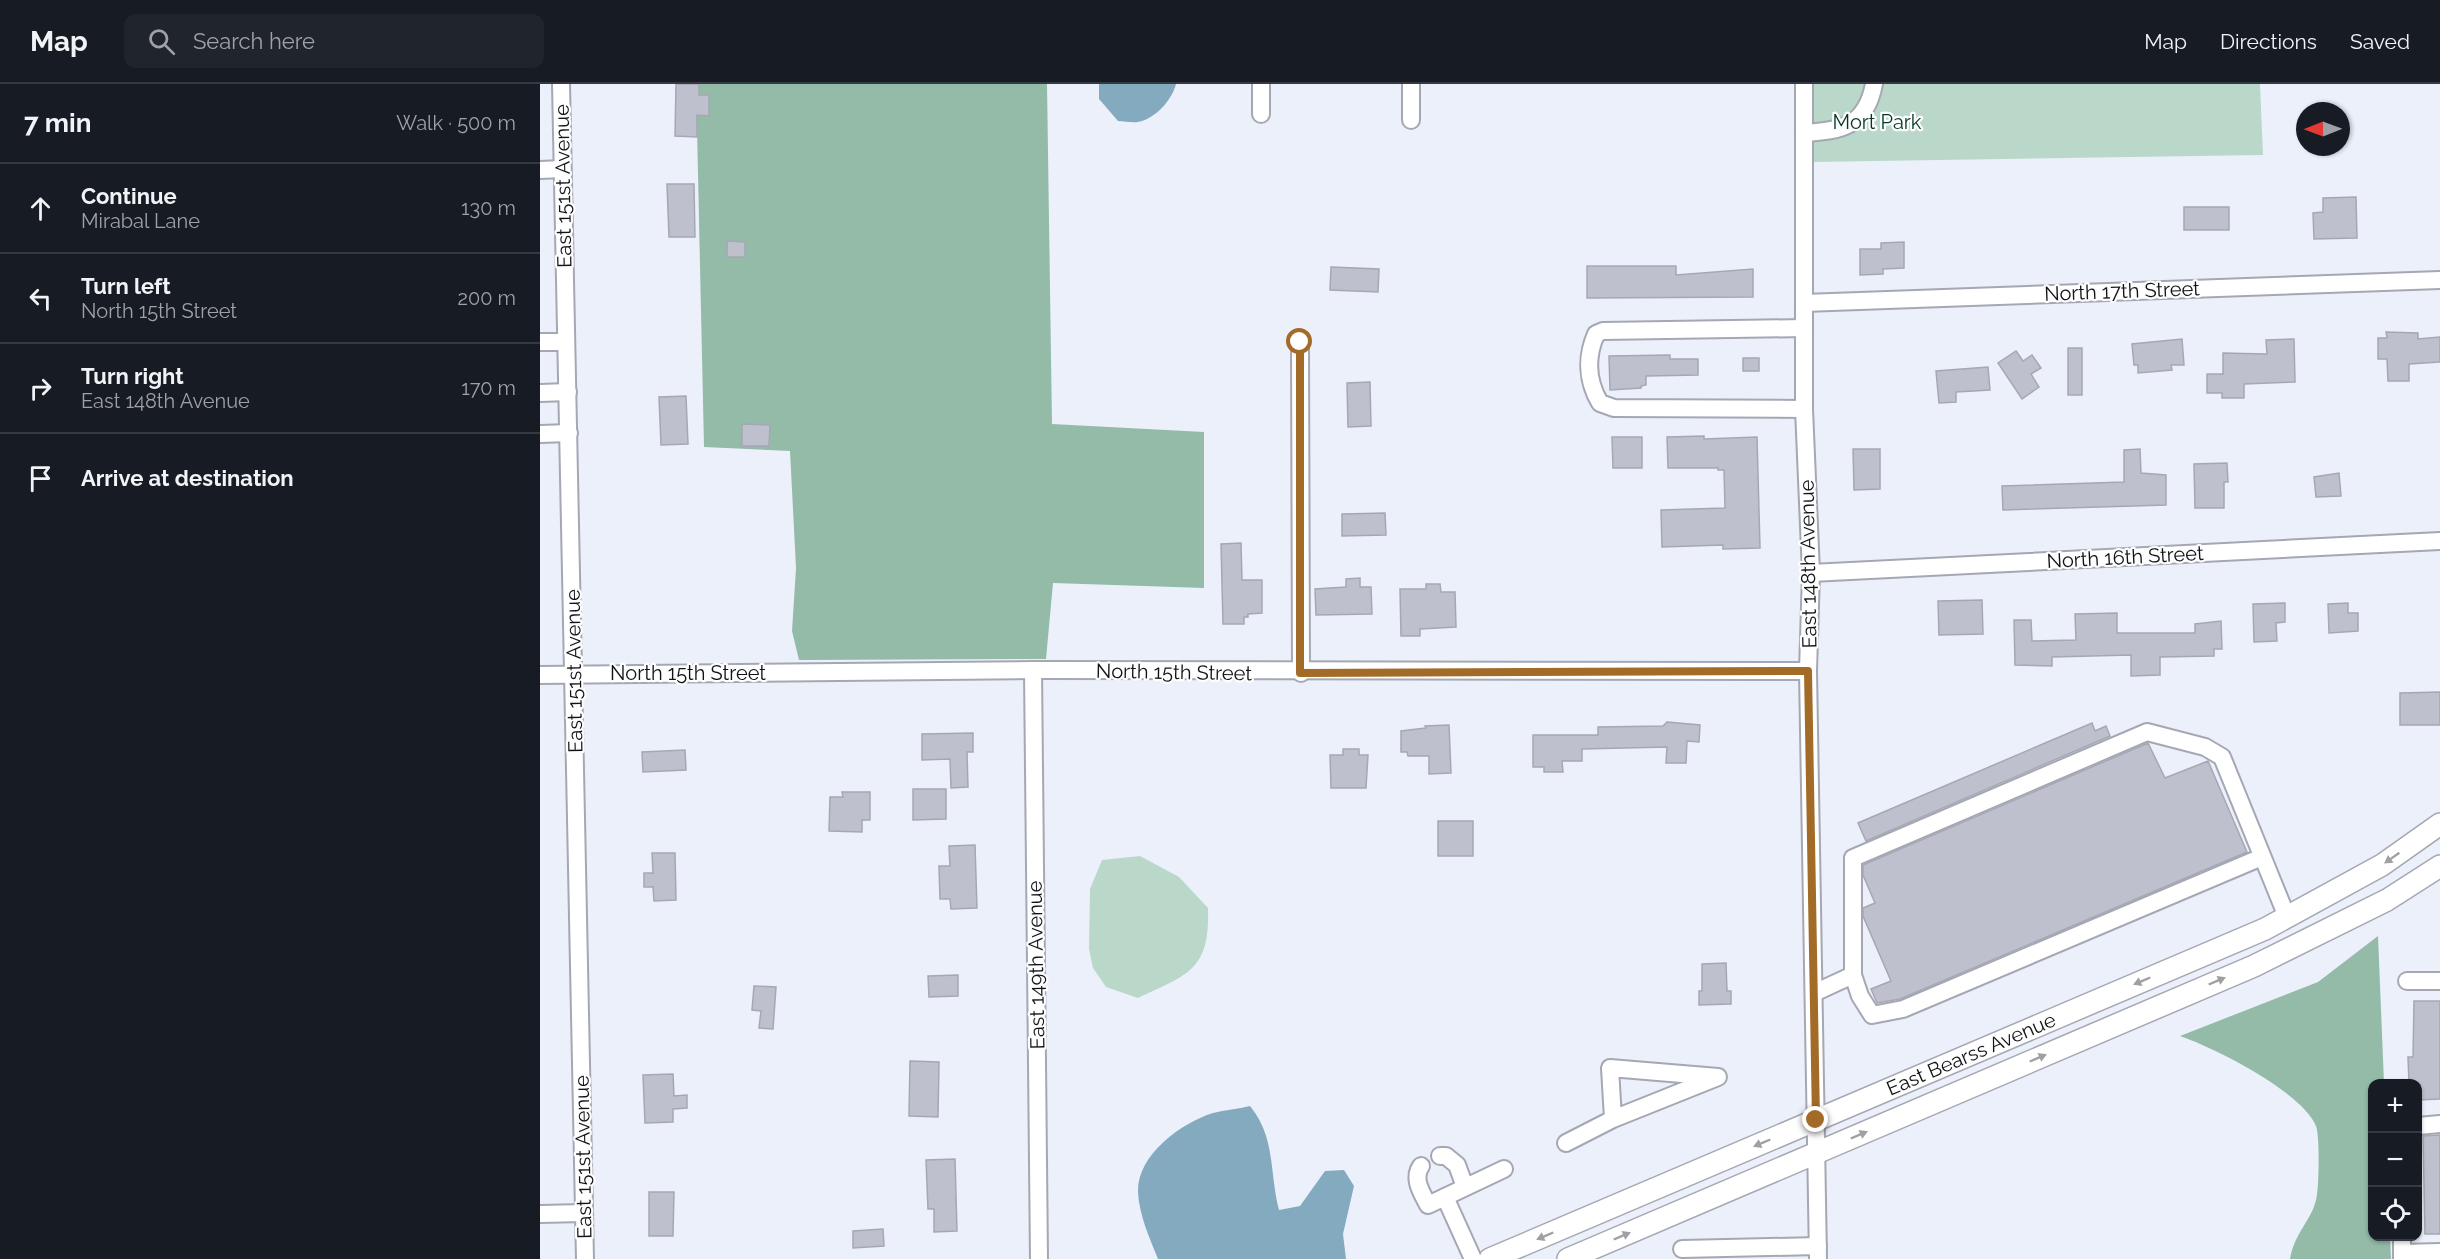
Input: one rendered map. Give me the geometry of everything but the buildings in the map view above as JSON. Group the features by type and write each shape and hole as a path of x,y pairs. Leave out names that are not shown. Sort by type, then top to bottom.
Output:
{"main road":[{"name":"East Bearss Avenue","path":"1490,1259 2265,929 2382,865 2440,824"},
{"name":"East Bearss Avenue","path":"1568,1259 2254,966 2386,900 2440,866"}],"street":[{"name":"East 151st Avenue","path":"561,84 575,674 585,1259"},
{"path":"1261,84 1261,114"},
{"path":"1411,84 1412,120"},
{"name":"East 148th Avenue","path":"1804,84 1804,409 1811,573 1808,671 1818,1253"},
{"path":"1804,133 1827,132 1852,124 1866,109 1874,84"},
{"path":"540,170 562,170"},
{"name":"North 17th Street","path":"1804,303 2440,280"},
{"path":"1804,328 1603,331 1596,334 1589,350 1589,368 1594,392 1600,404 1614,408 1804,409"},
{"path":"540,342 566,342"},
{"path":"1300,342 1300,673"},
{"path":"540,393 568,392"},
{"path":"540,434 568,433"},
{"name":"North 16th Street","path":"1811,573 2440,541"},
{"name":"North 15th Street","path":"540,675 1033,670 1300,673 1808,671"},
{"name":"East 149th Avenue","path":"1033,670 1039,1259"},
{"path":"2262,857 1904,1009 1872,1015 1860,996 1852,975 1852,858 2146,732 2205,747 2222,757 2287,917"},
{"path":"1814,993 1852,975"},
{"path":"2407,981 2440,981"},
{"path":"1566,1143 1613,1119 1718,1077 1610,1068 1613,1119"},
{"path":"2422,1126 2440,1124"},
{"path":"1440,1156 1446,1156 1456,1165 1465,1187"},
{"path":"1421,1166 1417,1175 1418,1184 1428,1205 1504,1169"},
{"path":"1445,1197 1473,1259"},
{"path":"540,1214 584,1213"},
{"path":"1682,1249 1818,1253"},
{"path":"2402,1250 2440,1252"}],"green space":[{"path":"696,84 1047,84 1052,424 1204,432 1204,588 1053,583 1046,659 799,660 792,631 796,568 790,451 704,447"},
{"name":"Mort Park","path":"1812,84 2260,84 2263,155 1813,162"},
{"path":"1140,856 1179,877 1208,908 1208,929 1205,945 1193,967 1171,983 1138,998 1106,987 1093,968 1089,949 1090,889 1102,860"},
{"path":"2378,936 2384,1079 2368,1079 2368,1241 2390,1241 2391,1259 2290,1259 2295,1241 2311,1214 2316,1200 2319,1163 2316,1126 2308,1113 2294,1099 2276,1086 2214,1050 2180,1036 2318,982"}],"water":[{"path":"1099,84 1176,84 1162,108 1151,117 1133,122 1118,121 1099,99"},
{"path":"1250,1106 1264,1130 1268,1143 1279,1210 1300,1206 1325,1171 1344,1170 1354,1186 1343,1234 1346,1259 1158,1259 1140,1209 1138,1192 1145,1165 1163,1142 1188,1124 1213,1113"}],"route":[{"path":"1300,342 1300,673 1808,671 1816,1120"}]}
